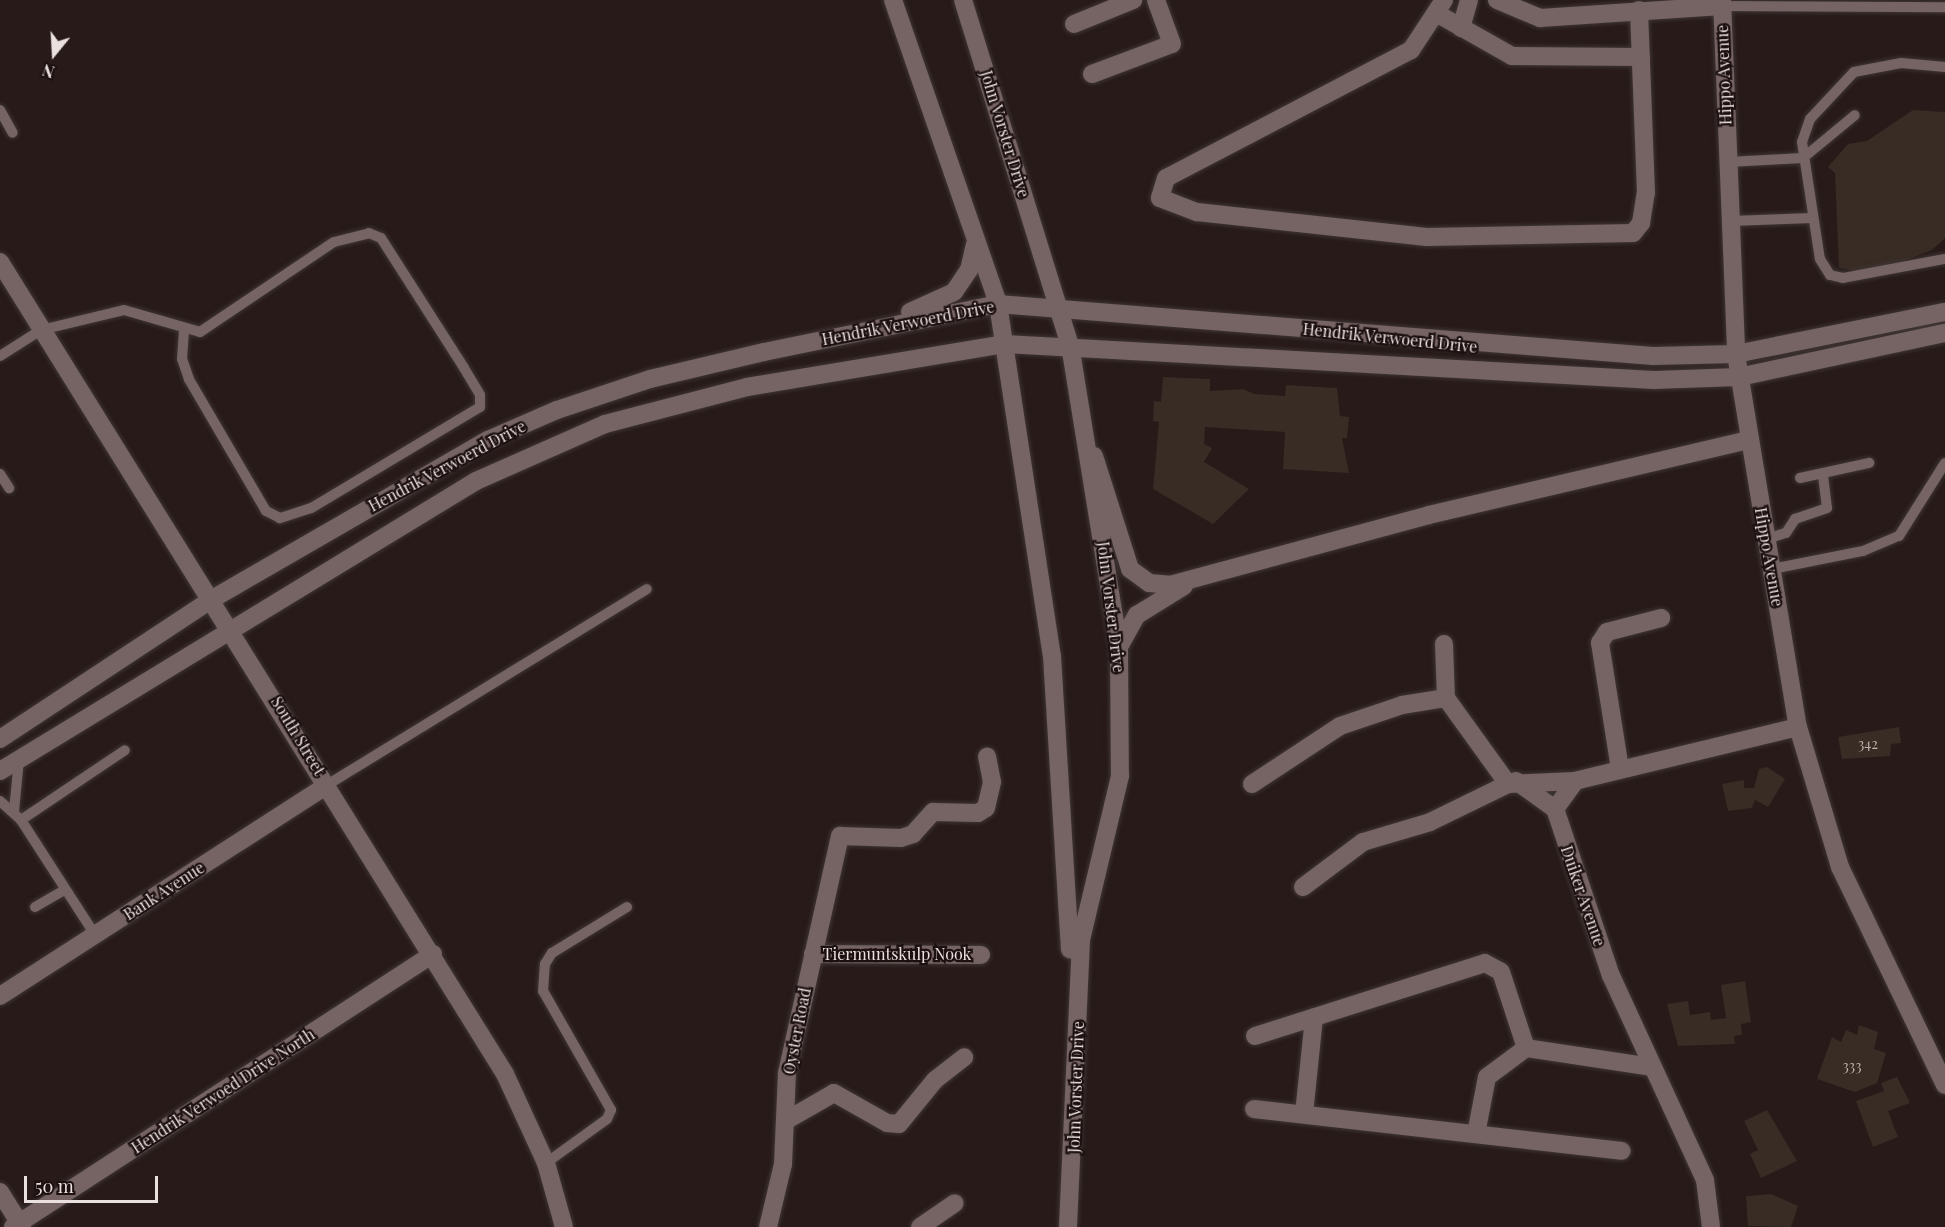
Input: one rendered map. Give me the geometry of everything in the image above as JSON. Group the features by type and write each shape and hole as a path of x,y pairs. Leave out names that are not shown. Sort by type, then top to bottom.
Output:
{"street":[{"name":"John Vorster Drive","path":"893,0 975,244 998,304 1052,656 1064,803 1070,936 1060,1227"},
{"name":"John Vorster Drive","path":"963,0 1070,345 1119,647 1120,776 1080,940 1068,1227"},
{"path":"1074,24 1133,0"},
{"path":"1092,74 1172,44 1156,0"},
{"path":"1461,28 1469,0"},
{"path":"1497,0 1540,18 1722,3"},
{"name":"Hippo Avenue","path":"1722,3 1738,377 1798,727 1840,867 1945,1085"},
{"path":"1639,10 1641,57 1646,193 1641,223 1633,233 1427,237 1197,212 1160,198 1166,178 1412,50 1440,7 1461,28 1512,56 1641,57"},
{"path":"764,352 945,299 969,270 975,244"},
{"name":"South Street","path":"0,262 41,330 232,627 505,1074 546,1163 564,1227"},
{"name":"Hendrik Verwoerd Drive","path":"0,739 213,598 488,440 640,383 764,352 998,304 1485,347 1653,357 1736,354 1945,312"},
{"name":"Hendrik Verwoerd Drive","path":"0,771 232,627 476,482 605,424 747,387 1005,344 1070,345 1631,378 1738,377 1945,333"},
{"path":"1082,417 1130,569 1149,583 1193,581 1429,515 1749,440"},
{"path":"1119,647 1137,615 1193,581"},
{"path":"1620,770 1600,643 1607,632 1661,618"},
{"path":"1443,644 1446,698 1512,783 1555,809 1575,781"},
{"path":"1252,784 1340,726 1402,705 1446,698"},
{"path":"1303,887 1363,842 1430,822 1512,783 1575,781 1798,727"},
{"name":"Oyster Road","path":"768,1227 787,1120 787,1073 840,836 901,838 933,812 978,813 986,808 992,782 987,756"},
{"name":"Bank Avenue","path":"0,996 327,785"},
{"name":"Duiker Avenue","path":"1555,809 1611,976 1705,1180 1711,1227"},
{"name":"Hendrik Verwoed Drive North","path":"18,1226 433,954"},
{"name":"Tiermuntskulp Nook","path":"813,954 981,955"},
{"path":"1255,1036 1485,963 1501,972 1526,1048"},
{"path":"1305,1114 1314,1018"},
{"path":"1476,1134 1487,1077 1526,1048 1651,1066"},
{"path":"787,1120 834,1093 887,1123 899,1124 935,1080 964,1057"},
{"path":"1254,1109 1622,1151"},
{"path":"0,1192 18,1226"},
{"path":"920,1227 955,1203"}],"lane":[{"path":"1722,3 1945,7"},
{"path":"1945,68 1901,63 1854,72 1810,119 1803,133 1803,158 1822,266 1837,278 1945,260"},
{"path":"0,110 13,133"},
{"path":"1728,162 1803,158 1855,115"},
{"path":"1731,221 1812,218"},
{"path":"0,356 41,330 124,310 184,330 200,332 334,242 369,233 381,238 464,368 480,395 480,407 311,508 280,518 266,511 189,379 182,359 184,330"},
{"path":"1800,478 1869,463"},
{"path":"1772,569 1863,551 1899,536 1945,463"},
{"path":"1767,539 1786,532 1795,519 1827,508 1823,473"},
{"path":"0,474 9,488"},
{"path":"327,785 647,589"},
{"path":"17,815 125,750"},
{"path":"17,815 19,759"},
{"path":"0,801 17,815 95,935"},
{"path":"35,908 65,890"},
{"path":"546,1163 607,1119 611,1110 543,991 545,964 552,953 627,907"}],"building":[{"path":"1913,110 1945,112 1945,238 1932,250 1885,268 1865,272 1839,268 1835,173 1828,167 1848,144 1867,141"},
{"path":"1163,377 1210,379 1210,391 1243,389 1254,394 1285,396 1286,385 1337,388 1340,416 1349,417 1347,438 1342,438 1349,473 1283,469 1285,432 1205,427 1204,444 1212,448 1204,462 1249,489 1213,524 1153,489 1159,422 1153,421 1154,401 1161,402"},
{"path":"1899,727 1901,743 1891,744 1890,756 1842,759 1838,737"},
{"path":"1767,767 1785,779 1768,807 1755,800 1752,808 1728,811 1722,784 1744,780 1744,788 1754,788 1759,769"},
{"path":"1745,981 1751,1022 1741,1024 1742,1035 1734,1036 1735,1044 1678,1046 1667,1004 1688,1001 1690,1015 1710,1012 1711,1020 1726,1018 1721,985"},
{"path":"1859,1025 1878,1032 1874,1049 1886,1053 1877,1083 1855,1092 1817,1079 1832,1037 1841,1042 1846,1030 1857,1035"},
{"path":"1897,1077 1910,1103 1888,1111 1898,1137 1873,1147 1856,1101 1884,1091 1881,1083"},
{"path":"1767,1110 1797,1161 1761,1178 1750,1154 1758,1150 1744,1121"},
{"path":"1771,1194 1798,1206 1791,1227 1748,1226 1746,1196"}]}
